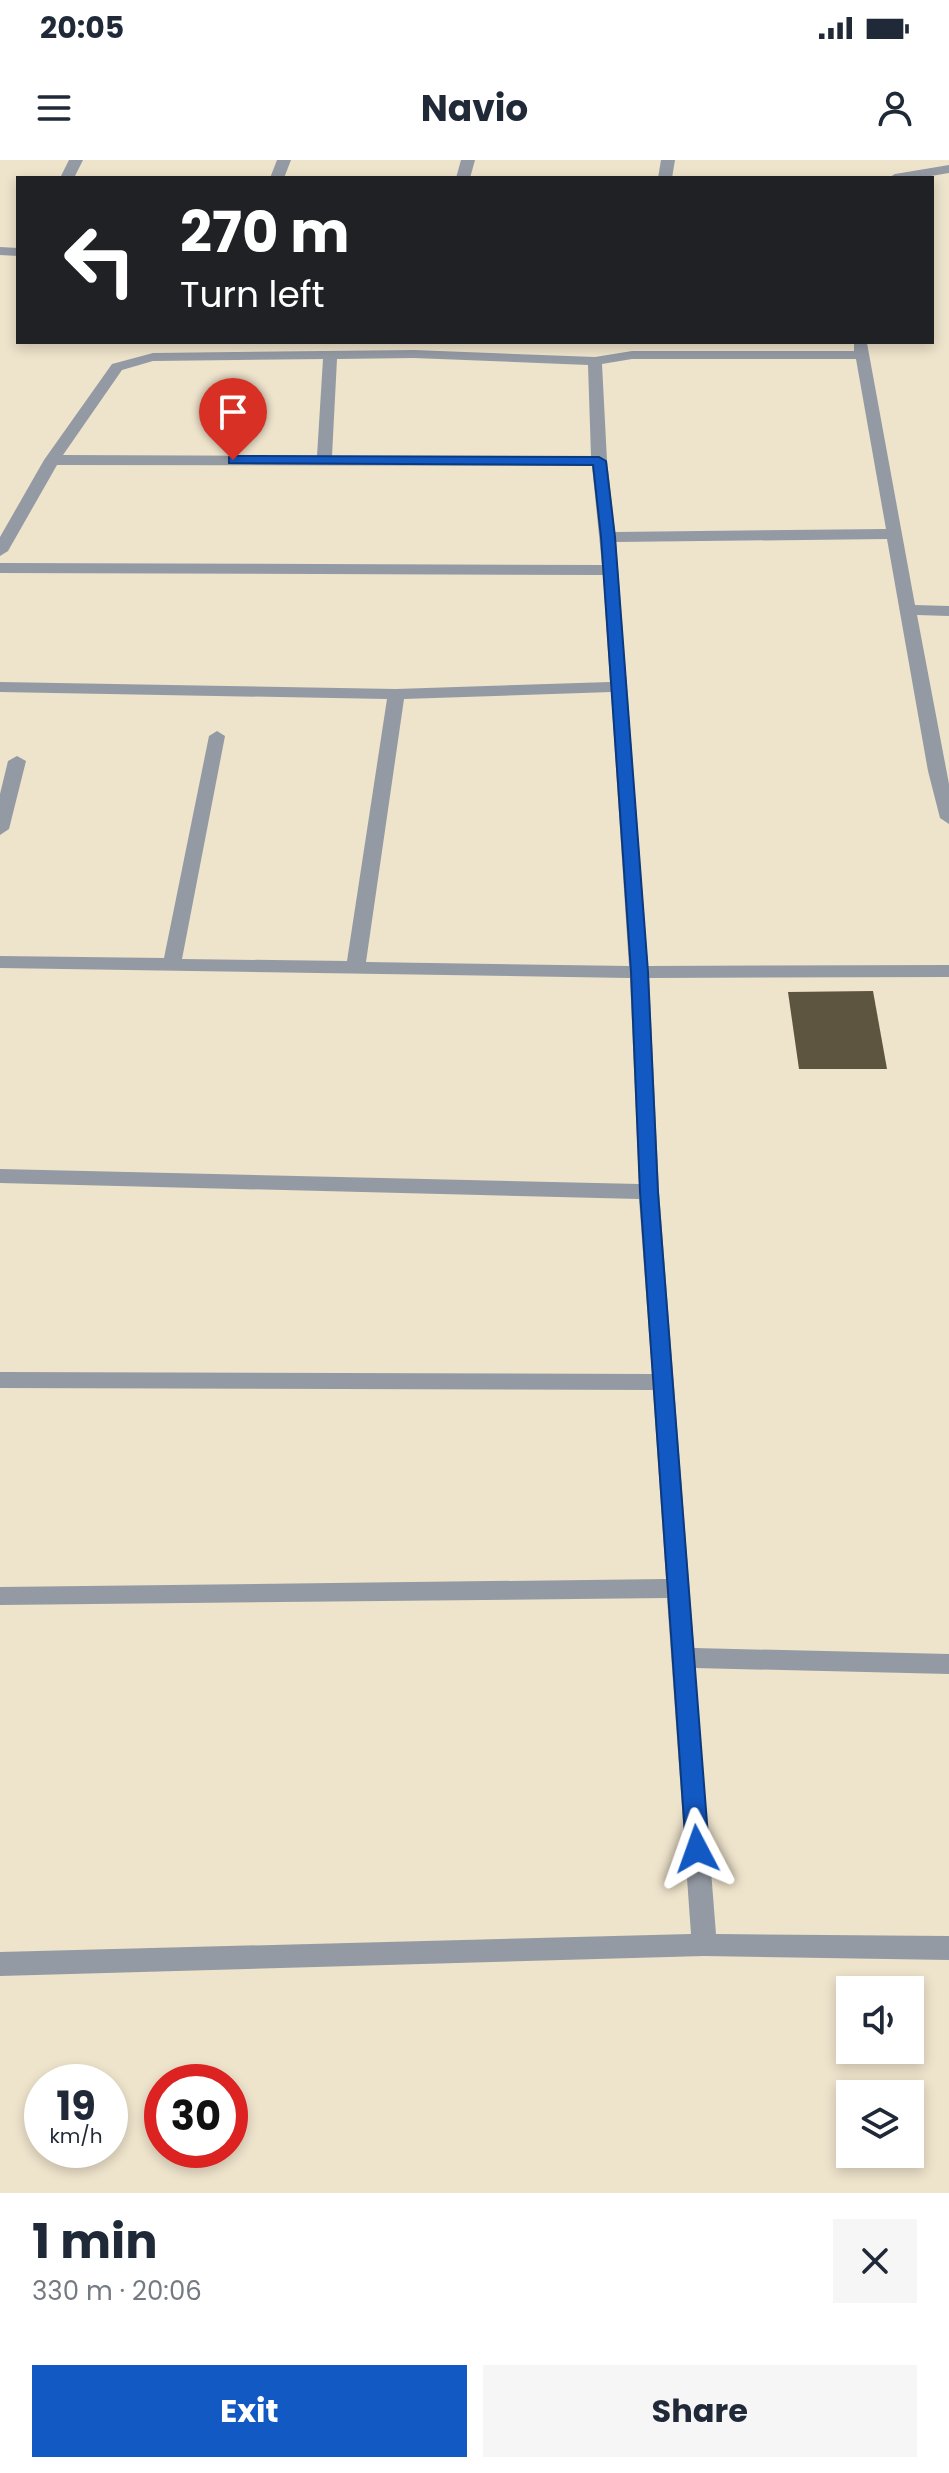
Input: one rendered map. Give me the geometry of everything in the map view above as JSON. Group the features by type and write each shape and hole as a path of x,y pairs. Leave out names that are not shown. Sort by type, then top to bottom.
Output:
{"street":[{"path":"907,176 949,169"},
{"path":"0,551 52,460 117,367 130,361 237,349 330,355 416,348 595,361 634,348 861,349 908,610 943,771 949,818"},
{"path":"324,460 330,355"},
{"path":"595,361 599,461 608,537 639,972 649,1192 704,1945"},
{"path":"52,460 599,461"},
{"path":"608,537 895,534"},
{"path":"0,568 609,570"},
{"path":"908,610 949,611"},
{"path":"0,687 396,694 617,687"},
{"path":"356,966 396,694"},
{"path":"172,964 217,736"},
{"path":"0,829 17,761"},
{"path":"0,962 639,972 949,971"},
{"path":"0,1176 649,1192"},
{"path":"0,1380 663,1382"},
{"path":"0,1596 678,1588"},
{"path":"684,1658 949,1664"},
{"path":"0,1964 704,1945 949,1948"}],"building":[{"path":"873,991 887,1069 799,1069 788,992"}],"route":[{"path":"233,460 599,461 608,537 639,972 649,1192 697,1849"}]}
